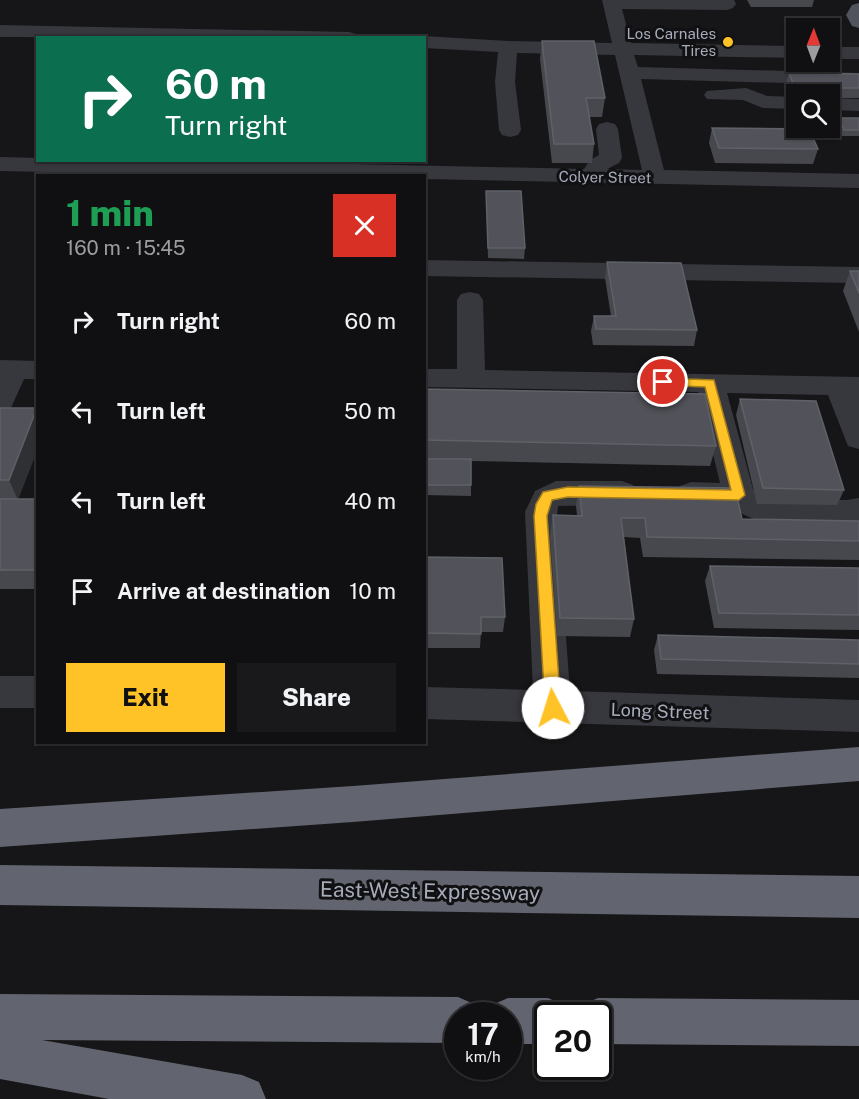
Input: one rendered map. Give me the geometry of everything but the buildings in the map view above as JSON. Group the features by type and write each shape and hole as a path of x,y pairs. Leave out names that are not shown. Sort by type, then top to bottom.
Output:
{"highway":[{"path":"0,828 320,807 859,764"},
{"name":"East-West Expressway","path":"0,885 859,897"},
{"path":"0,1017 444,1020"},
{"path":"612,1022 859,1023"},
{"path":"0,1056 242,1099"}],"main road":[{"path":"859,9 855,15 859,22"}],"street":[{"path":"655,178 645,88 623,49 611,2 727,4 725,0"},
{"path":"0,31 249,36"},
{"path":"426,42 508,47 786,52"},
{"path":"508,47 505,82 510,130"},
{"path":"740,51 746,84 763,102 786,103"},
{"path":"840,53 859,53"},
{"path":"645,88 658,73"},
{"path":"645,88 658,73"},
{"path":"658,73 746,84"},
{"path":"686,94 746,84 859,79"},
{"path":"840,104 859,105"},
{"path":"840,119 859,120"},
{"path":"591,177 598,165 611,158 607,129"},
{"name":"Colyer Street","path":"0,164 351,174"},
{"name":"Colyer Street","path":"426,175 859,181"},
{"path":"426,268 859,275"},
{"path":"470,300 471,379"},
{"path":"0,403 17,369"},
{"path":"426,378 849,385 859,439"},
{"path":"710,383 739,495 754,508 762,511 847,512 859,510"},
{"path":"553,708 546,630 541,516 542,504 547,496 556,493 739,495"},
{"path":"0,692 36,692"},
{"name":"Long Street","path":"426,703 859,716"}],"place":[{"name":"Los Carnales Tires","path":"728,42"}],"route":[{"path":"553,708 546,630 541,516 542,504 547,496 568,492 739,495 710,383 663,382"}]}
